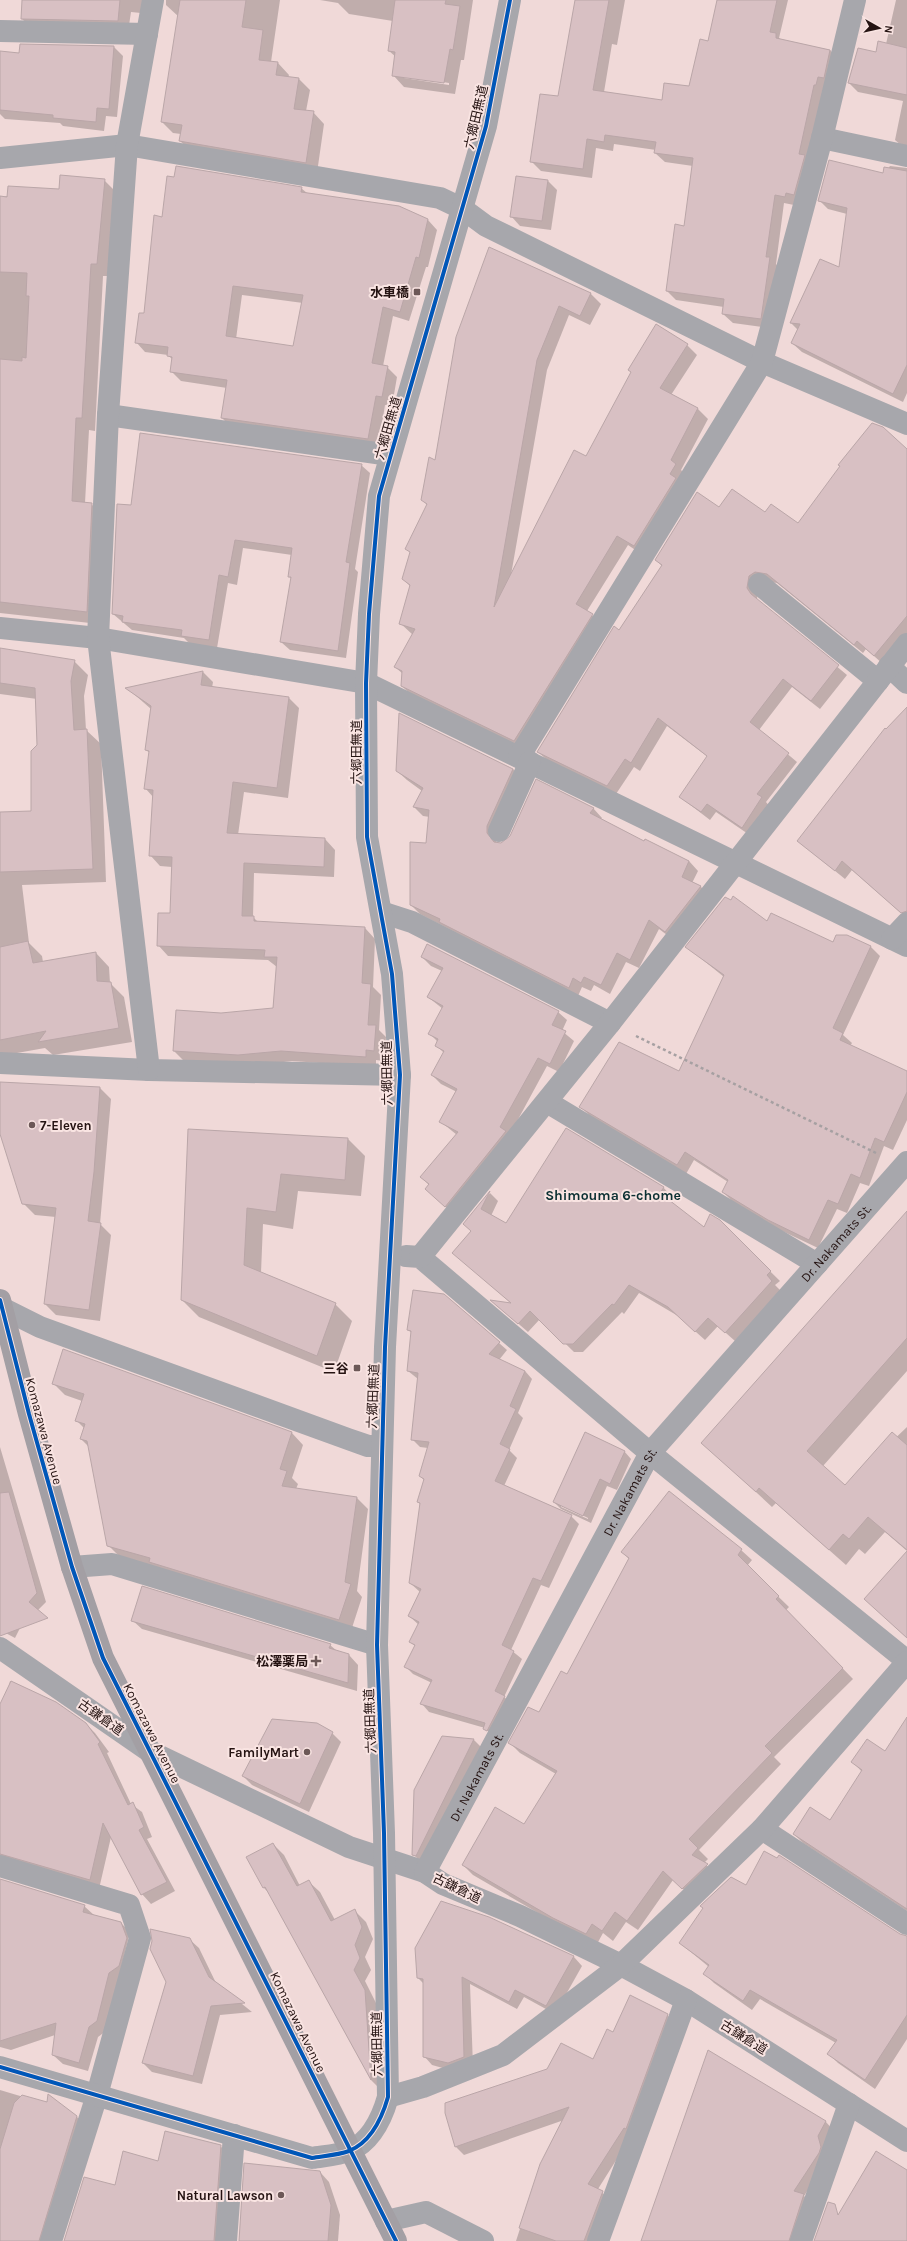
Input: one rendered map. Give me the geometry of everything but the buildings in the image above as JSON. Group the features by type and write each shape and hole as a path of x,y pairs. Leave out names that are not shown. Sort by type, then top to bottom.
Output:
{"main road":[{"name":"Komazawa Avenue","path":"1,1305 29,1414 72,1567 103,1658 267,1981 349,2151 396,2241"}],"street":[{"path":"149,1070 98,638 108,415 127,146 153,0"},
{"name":"六郷田無道","path":"349,2151 368,2137 383,2117 388,2097 384,1860 378,1645 388,1254 400,1075 392,974 367,837 366,683 379,496 486,126 510,0"},
{"path":"499,831 524,760 762,362 822,138 855,0"},
{"path":"0,31 147,34"},
{"path":"822,138 907,156"},
{"path":"0,158 127,146 440,198 463,209 486,226 762,362 907,424"},
{"path":"108,415 390,456"},
{"path":"759,584 884,674 907,683"},
{"path":"0,628 98,638 366,683 900,943 907,923"},
{"path":"420,1257 610,1023 737,863 907,644"},
{"path":"381,912 412,922 610,1023"},
{"path":"0,1063 149,1070 400,1075"},
{"path":"547,1102 817,1264"},
{"name":"Dr. Nakamats St.","path":"425,1872 650,1453 905,1164"},
{"path":"388,1254 420,1257 650,1453 907,1662 762,1829 621,1965 503,2055 423,2087 388,2097"},
{"path":"1,1305 40,1327 368,1446 382,1446"},
{"path":"72,1567 112,1564 378,1645"},
{"name":"古鎌倉道","path":"0,1648 149,1751 349,1847 384,1860 425,1872 443,1884 520,1916 621,1965 686,2000 907,2141"},
{"path":"762,1829 907,1924"},
{"path":"0,1866 129,1905 140,1938 97,2095 51,2241"},
{"path":"598,2241 686,2000"},
{"path":"0,2066 312,2158 349,2151"},
{"path":"801,2241 849,2104"},
{"path":"226,2241 234,2135"},
{"path":"386,2220 426,2212 483,2241"}],"path":[{"path":"610,1023 905,1164"}],"cycle path":[{"path":"0,2067 312,2158 349,2151 364,2142 379,2121 388,2097 384,1833 377,1645 385,1347 400,1075 392,974 367,837 366,683 369,614 379,496 486,126 510,0"},
{"path":"0,1300 29,1414 72,1567 103,1658 396,2241"}],"place":[{"name":"水車橋","path":"417,292"},
{"name":"7-Eleven","path":"32,1125"},
{"name":"三谷","path":"357,1368"},
{"name":"松澤薬局","path":"316,1661"},
{"name":"FamilyMart","path":"307,1752"},
{"name":"Natural Lawson","path":"281,2195"}],"district":[{"name":"Shimouma 6-chome","path":"613,1195"}]}
